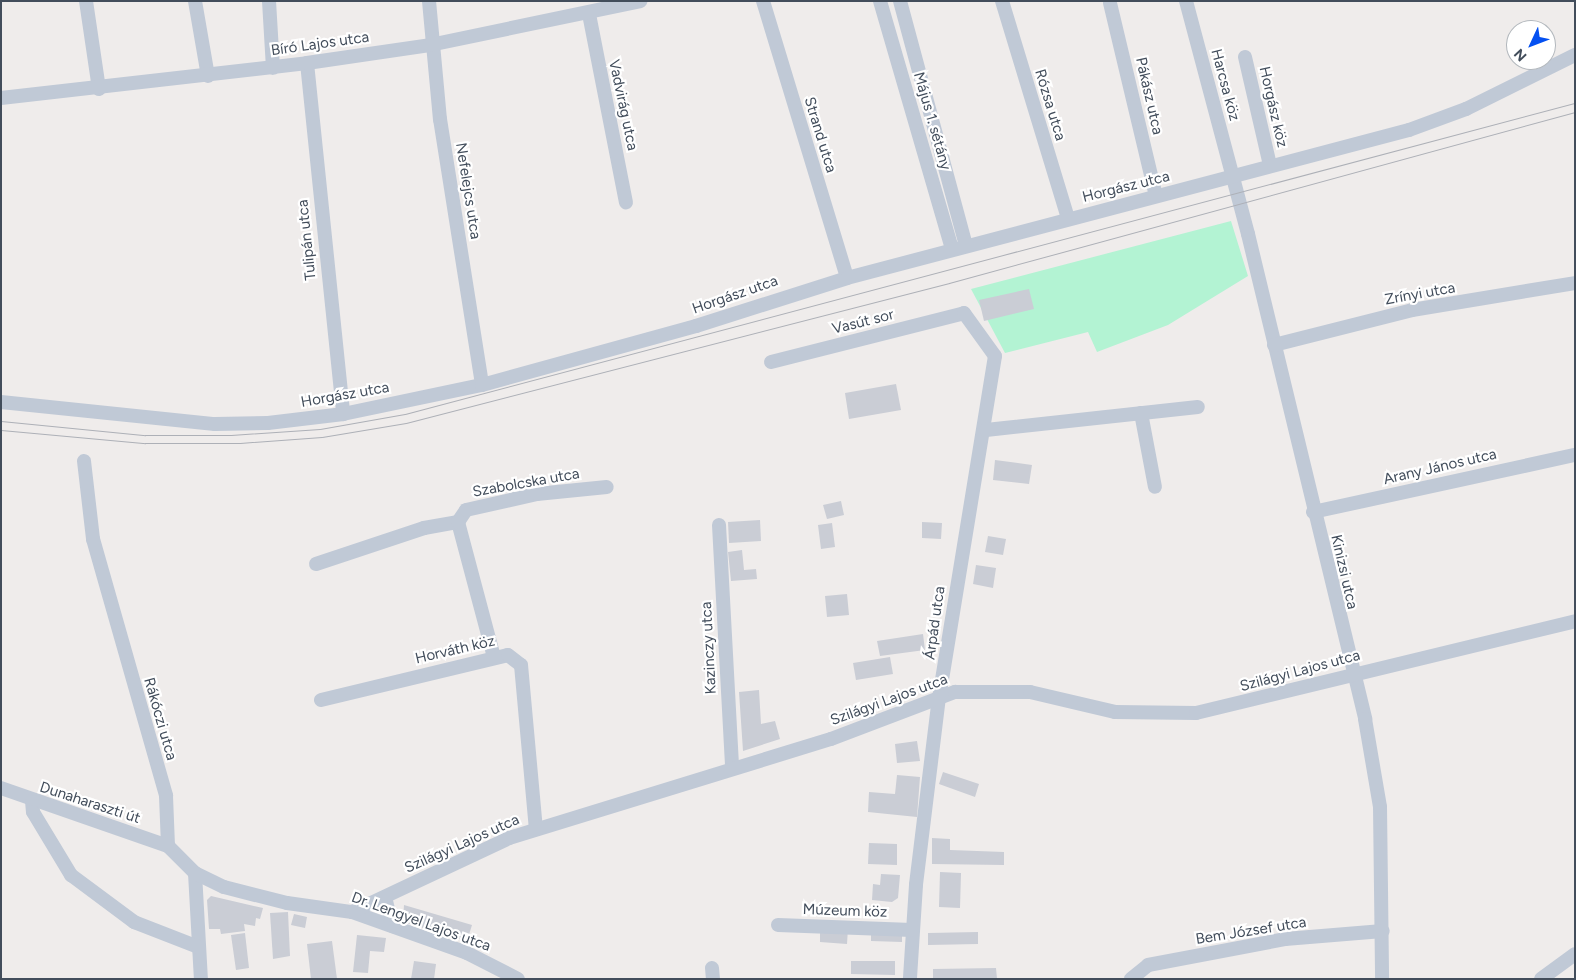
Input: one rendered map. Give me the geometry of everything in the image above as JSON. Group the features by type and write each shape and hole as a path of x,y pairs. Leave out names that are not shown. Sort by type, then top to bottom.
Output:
{"street":[{"path":"86,1 99,88"},
{"path":"195,1 208,76"},
{"path":"269,1 273,68"},
{"name":"Nefelejcs utca","path":"429,1 430,45 482,385"},
{"name":"Bíró Lajos utca","path":"1,98 307,64 430,45 590,14 640,1"},
{"name":"Strand utca","path":"763,1 847,278"},
{"name":"Május 1. sétány","path":"880,1 952,249"},
{"name":"Május 1. sétány","path":"900,1 966,245"},
{"name":"Rózsa utca","path":"1002,1 1068,218"},
{"name":"Harcsa köz","path":"1186,1 1232,178"},
{"name":"Pákász utca","path":"1110,3 1156,196"},
{"name":"Vadvirág utca","path":"590,14 626,202"},
{"name":"Horgász utca","path":"1,402 215,424 343,414 482,385 696,326 847,278 966,245 1232,178 1270,165 1409,130 1466,109 1575,55"},
{"name":"Horgász köz","path":"1245,57 1270,165"},
{"name":"Tulipán utca","path":"307,64 343,414"},
{"name":"Kinizsi utca","path":"1232,178 1352,673 1380,807 1383,931 1382,979"},
{"name":"Zrínyi utca","path":"1274,345 1412,310 1575,283"},
{"name":"Vasút sor","path":"771,362 964,313"},
{"name":"Árpád utca","path":"910,979 912,930 940,697 986,430 995,356 964,313"},
{"path":"986,430 1198,407"},
{"path":"1141,413 1155,487"},
{"name":"Arany János utca","path":"1313,512 1575,455"},
{"name":"Rákóczi utca","path":"84,461 93,539 166,796 168,846"},
{"name":"Szabolcska utca","path":"316,564 424,528 458,522 466,510 537,494 607,487"},
{"path":"458,522 494,656"},
{"name":"Kazinczy utca","path":"719,525 732,768"},
{"name":"Szilágyi Lajos utca","path":"352,912 536,829 831,739 940,697 972,690 1021,691 1088,709 1168,715 1222,708 1352,673 1575,621"},
{"name":"Horváth köz","path":"321,700 494,656 508,655 521,664 536,829"},
{"name":"Dunaharaszti út","path":"1,788 32,801 168,846"},
{"path":"32,801 33,812 71,875 134,922 198,947"},
{"path":"168,846 195,873 201,979"},
{"name":"Dr. Lengyel Lajos utca","path":"195,873 224,887 287,903 352,912 466,953 518,979"},
{"path":"385,897 392,926"},
{"name":"Múzeum köz","path":"778,925 912,930"},
{"name":"Bem József utca","path":"1131,979 1148,965 1276,941 1383,931"},
{"path":"1541,979 1575,954"}],"green space":[{"path":"1231,221 1248,276 1168,325 1097,352 1088,332 1005,353 971,289"}],"building":[{"path":"1029,289 1034,309 984,321 979,300"},
{"path":"896,384 901,410 849,419 845,393"},
{"path":"995,460 1032,465 1029,484 993,480"},
{"path":"841,501 844,515 827,519 823,505"},
{"path":"760,520 761,541 729,543 728,522"},
{"path":"922,522 942,523 941,539 922,538"},
{"path":"832,523 835,547 821,549 818,525"},
{"path":"988,536 1006,539 1003,555 985,552"},
{"path":"742,550 744,570 756,569 757,579 731,581 728,552"},
{"path":"976,565 996,568 993,588 973,584"},
{"path":"847,594 849,615 827,617 825,596"},
{"path":"923,634 925,650 880,656 877,641"},
{"path":"890,657 893,674 856,680 853,663"},
{"path":"759,690 761,724 775,721 780,739 743,751 739,692"},
{"path":"917,741 920,761 897,763 895,744"},
{"path":"943,772 979,784 975,797 939,784"},
{"path":"897,775 920,777 917,817 868,812 869,792 895,794"},
{"path":"932,838 950,839 950,850 1004,852 1004,865 932,864"},
{"path":"869,843 897,844 897,865 868,864"},
{"path":"940,872 961,873 960,908 939,907"},
{"path":"881,874 900,875 898,898 892,902 872,900 873,884 880,885"},
{"path":"211,896 263,908 260,919 256,918 255,926 244,924 245,931 221,934 220,929 209,929 207,900"},
{"path":"404,905 472,925 467,941 403,922"},
{"path":"288,912 290,956 273,959 270,913"},
{"path":"294,914 307,917 305,928 291,925"},
{"path":"820,926 848,928 847,944 820,942"},
{"path":"871,930 902,930 902,942 871,941"},
{"path":"978,932 978,944 928,945 928,933"},
{"path":"245,933 249,968 236,970 231,935"},
{"path":"357,935 386,938 384,952 370,951 368,973 353,972"},
{"path":"332,941 337,979 311,979 307,944"},
{"path":"414,961 436,964 434,979 411,979"},
{"path":"851,961 895,961 895,975 851,974"},
{"path":"996,968 997,979 933,979 933,969"}],"tram line":[{"path":"1,421 145,435 231,435 320,429 405,414 1575,103"},
{"path":"1,430 145,443 240,443 322,437 406,423 949,283 1575,112"}]}
